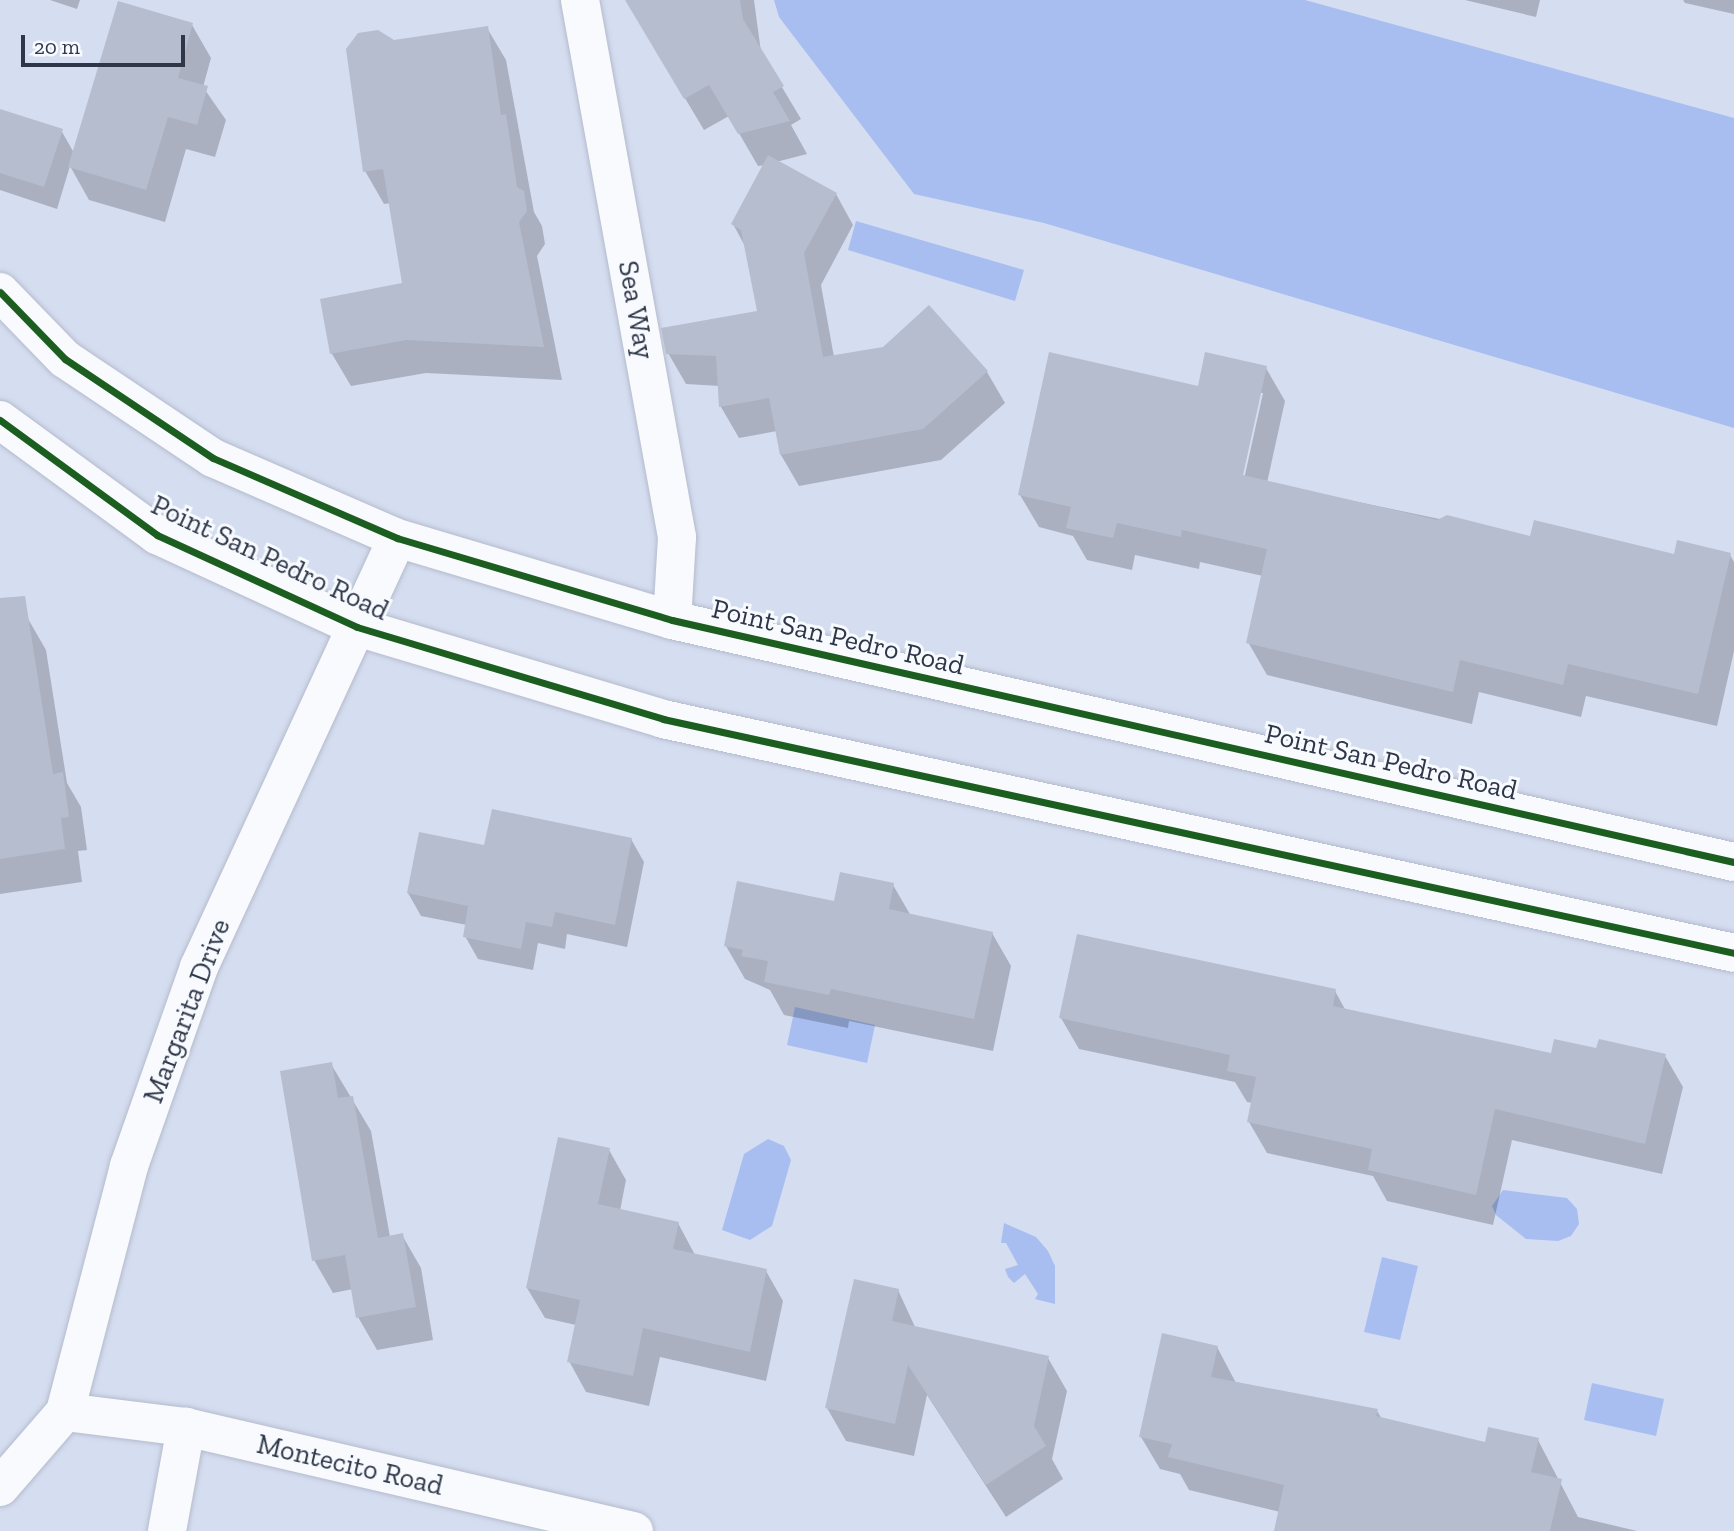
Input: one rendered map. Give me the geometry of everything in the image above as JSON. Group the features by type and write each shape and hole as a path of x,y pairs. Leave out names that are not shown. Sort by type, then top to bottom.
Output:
{"main road":[{"name":"Sea Way","path":"580,0 677,537 672,620"},
{"name":"Point San Pedro Road","path":"0,292 65,359 213,458 397,538 672,620 1734,862"},
{"name":"Point San Pedro Road","path":"0,420 157,535 357,627 663,719 1734,953"},
{"name":"Margarita Drive","path":"0,1487 65,1412 129,1166 199,967 397,538"},
{"name":"Montecito Road","path":"65,1412 186,1427 634,1531"},
{"path":"167,1531 186,1427"}],"water":[{"path":"774,0 1305,0 1734,118 1734,428 1044,223 914,194 779,17"},
{"path":"856,221 1024,270 1015,301 848,250"},
{"path":"795,1007 875,1025 867,1063 787,1045"},
{"path":"768,1139 784,1146 791,1160 772,1226 750,1240 722,1230 744,1154"},
{"path":"1503,1190 1567,1198 1577,1209 1579,1224 1571,1236 1558,1241 1526,1239 1496,1215 1492,1206"},
{"path":"1004,1223 1036,1237 1048,1251 1055,1266 1055,1304 1035,1299 1038,1294 1025,1274 1014,1283 1008,1277 1005,1269 1018,1265 1006,1243 1001,1243"},
{"path":"1382,1257 1418,1266 1400,1340 1364,1332"},
{"path":"1592,1383 1664,1399 1656,1436 1584,1420"}],"building":[{"path":"625,0 740,0 743,19 784,86 773,92 790,121 738,134 709,85 684,99"},
{"path":"118,1 193,23 178,78 208,86 197,125 168,117 146,190 68,167"},
{"path":"488,26 501,115 506,114 517,187 524,191 527,211 519,222 544,347 406,340 330,354 320,299 402,283 383,169 363,172 346,49 358,33 378,30 394,40"},
{"path":"0,109 63,129 44,187 0,173"},
{"path":"768,155 837,193 804,253 823,357 883,347 929,305 988,371 923,429 780,455 769,398 719,407 716,356 666,354 661,328 757,311 741,230 731,224"},
{"path":"1049,352 1198,386 1205,352 1267,366 1243,475 1437,520 1447,515 1530,536 1534,520 1674,554 1677,540 1731,553 1698,694 1568,664 1563,685 1460,660 1453,692 1246,643 1267,549 1182,530 1181,537 1117,523 1113,538 1066,528 1071,507 1018,495"},
{"path":"25,596 53,774 63,772 69,817 61,818 65,849 0,859 0,598"},
{"path":"492,809 632,838 615,925 555,912 552,927 526,922 521,949 463,937 468,906 407,893 419,832 484,845"},
{"path":"840,872 894,883 889,909 993,932 974,1019 831,989 829,995 764,982 768,961 741,956 743,950 724,946 737,881 834,901"},
{"path":"1077,934 1336,989 1333,1006 1551,1053 1554,1039 1596,1048 1599,1039 1666,1054 1645,1144 1495,1109 1476,1195 1368,1170 1372,1149 1247,1122 1256,1077 1227,1071 1230,1055 1059,1018"},
{"path":"332,1062 338,1098 353,1096 378,1238 403,1233 416,1307 356,1318 345,1255 312,1261 280,1071"},
{"path":"558,1137 610,1148 598,1204 679,1222 673,1249 767,1269 750,1352 643,1328 633,1376 567,1362 580,1300 526,1288"},
{"path":"854,1279 899,1289 892,1321 1049,1356 1034,1426 1046,1446 986,1485 908,1365 895,1424 825,1408"},
{"path":"1162,1333 1218,1346 1211,1377 1378,1409 1376,1416 1485,1442 1488,1427 1539,1438 1531,1472 1562,1479 1550,1531 1274,1531 1284,1485 1168,1457 1172,1444 1139,1437"}],"cycle path":[{"path":"0,292 65,359 213,458 397,538 672,620 1734,862"},
{"path":"0,420 157,535 357,627 663,719 1734,953"}]}
